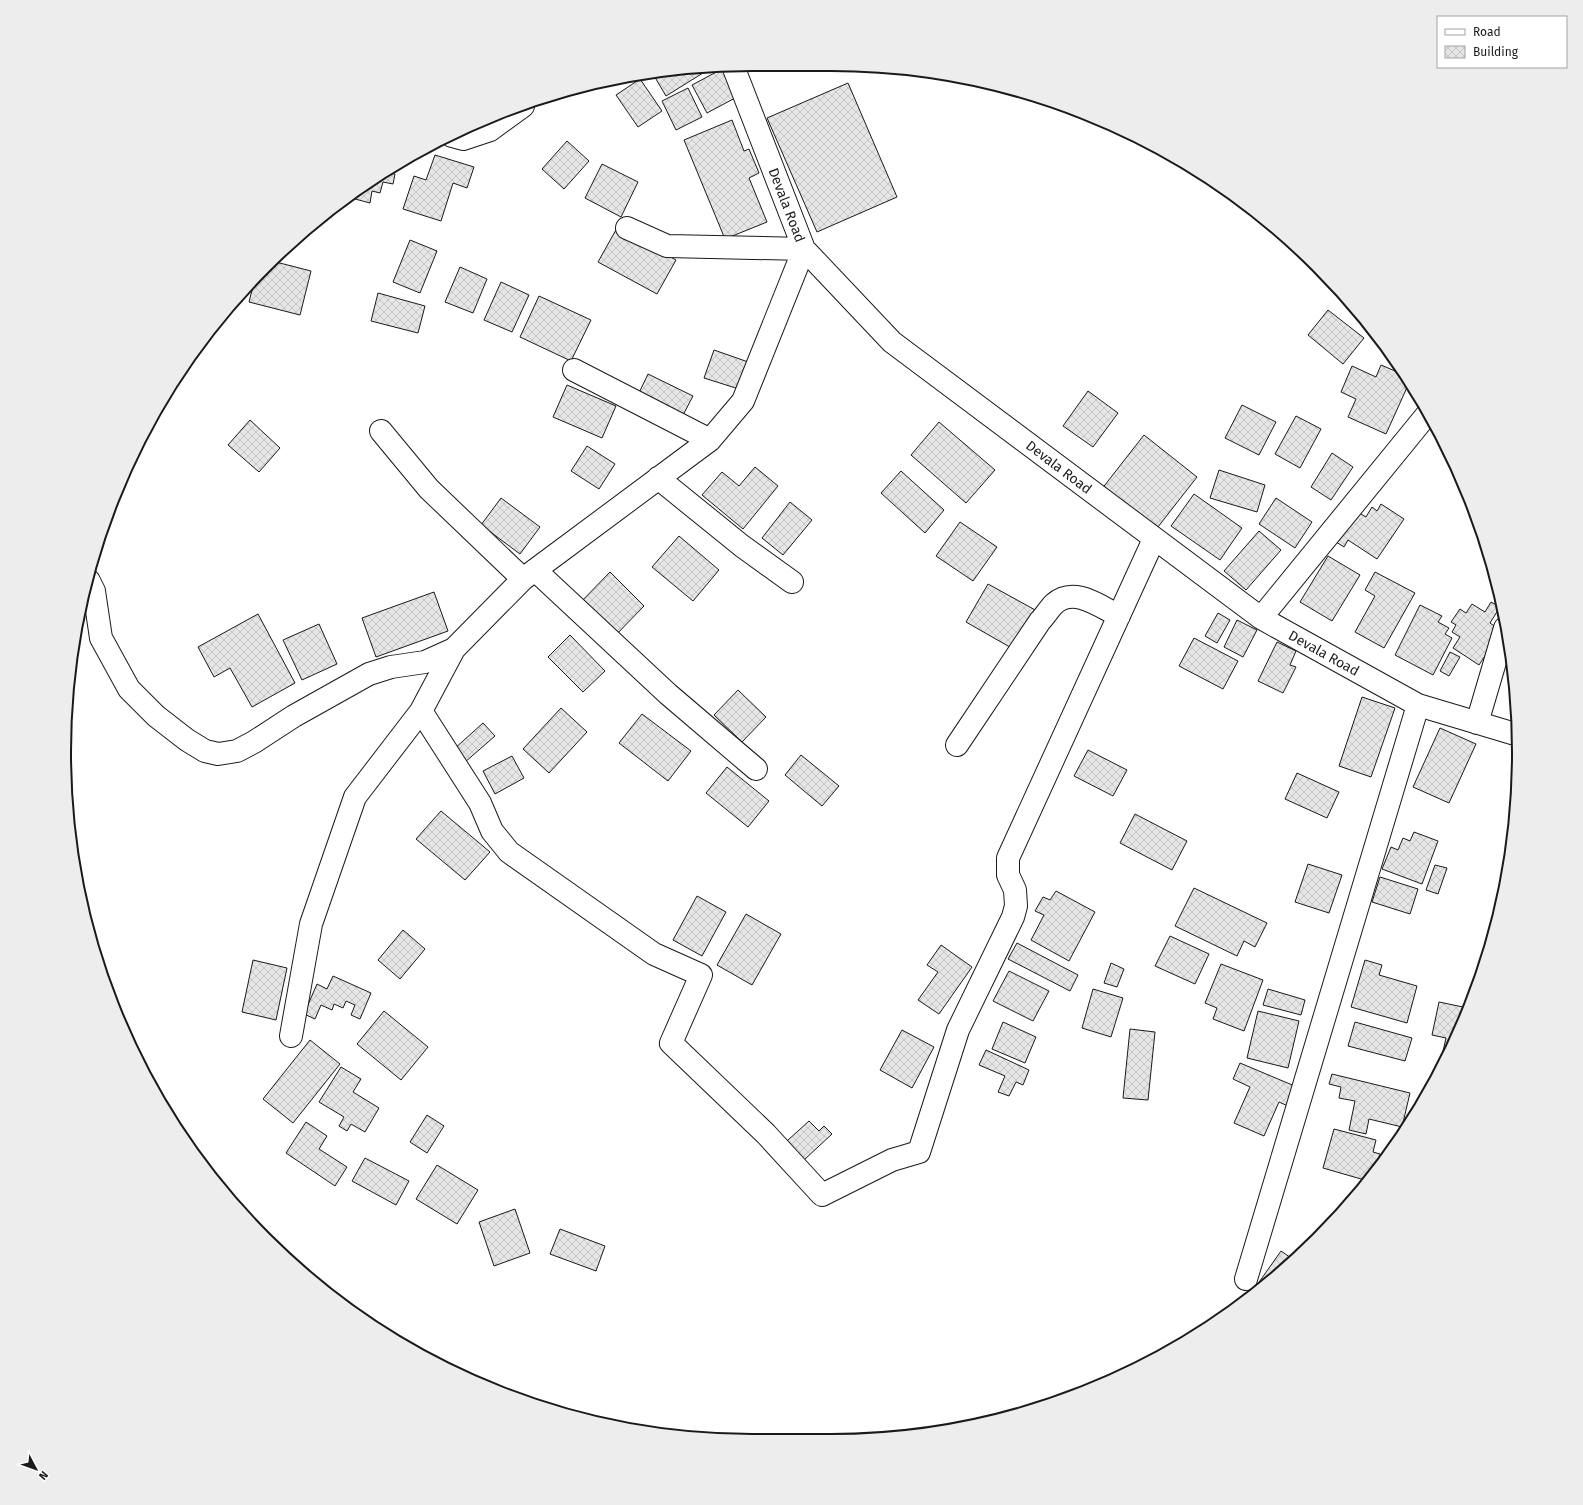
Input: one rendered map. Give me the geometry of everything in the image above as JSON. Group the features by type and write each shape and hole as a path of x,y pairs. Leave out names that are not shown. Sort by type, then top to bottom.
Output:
{"street":[{"name":"Devala Road","path":"735,71 804,249 892,342 1261,618 1418,704 1512,733"},
{"path":"458,138 462,139 490,130 507,117"},
{"path":"291,1036 311,924 355,798 421,711 454,649 529,575 710,440 744,401 804,249 667,246 627,228"},
{"path":"574,370 710,440"},
{"path":"1261,618 1424,417"},
{"path":"381,431 429,489 756,769"},
{"path":"658,478 742,546 792,582"},
{"path":"421,711 480,803 492,831 509,852 654,954 701,975 671,1043 766,1134 822,1195 892,1160 919,1152 958,1030 1013,917 1016,906 1015,890 1008,875 1008,858 1154,539"},
{"path":"92,586 94,591 101,638 129,689 156,716 187,740 205,751 218,754 237,751 254,742 294,716 369,674 391,667 425,662 454,649"},
{"path":"957,745 1040,621 1055,604 1069,596 1082,597 1119,616"},
{"path":"1477,723 1502,638"},
{"path":"1246,1279 1418,704"}],"building":[{"path":"704,72 666,96 656,78"},
{"path":"717,72 723,72 737,97 707,113 692,85"},
{"path":"636,81 641,81 662,111 638,127 616,95"},
{"path":"848,83 897,197 817,232 767,118"},
{"path":"688,88 702,117 676,130 662,101"},
{"path":"732,120 744,151 749,149 759,173 749,178 767,222 725,239 684,140"},
{"path":"567,141 589,161 564,189 542,169"},
{"path":"435,155 474,167 467,188 453,183 441,221 403,209 414,176 426,180"},
{"path":"602,164 638,182 621,217 585,198"},
{"path":"395,174 393,184 383,182 380,193 372,191 370,203 356,199 374,186"},
{"path":"617,228 676,260 657,294 598,262"},
{"path":"410,240 437,251 420,293 393,282"},
{"path":"279,263 311,271 300,315 249,302 252,291"},
{"path":"460,267 487,279 473,313 445,302"},
{"path":"501,282 529,295 512,332 484,320"},
{"path":"378,293 425,306 418,333 371,321"},
{"path":"539,296 591,320 571,361 520,337"},
{"path":"1328,310 1364,338 1343,364 1308,335"},
{"path":"714,350 751,363 742,390 704,378"},
{"path":"1381,365 1395,371 1406,389 1386,434 1348,417 1356,399 1341,392 1352,366 1376,377"},
{"path":"648,374 693,396 682,417 638,395"},
{"path":"567,385 616,406 602,438 553,417"},
{"path":"1088,391 1118,413 1093,447 1063,426"},
{"path":"1242,405 1276,422 1259,455 1225,438"},
{"path":"1296,416 1321,429 1300,468 1275,454"},
{"path":"250,420 280,448 259,472 228,445"},
{"path":"939,422 995,470 966,503 911,455"},
{"path":"1144,435 1197,477 1154,532 1101,490"},
{"path":"587,446 615,464 599,489 571,471"},
{"path":"1332,453 1353,467 1331,500 1311,487"},
{"path":"755,467 778,486 743,529 702,495 722,472 739,486"},
{"path":"1219,470 1265,485 1257,512 1210,498"},
{"path":"901,471 944,510 925,533 881,493"},
{"path":"1194,494 1242,528 1220,560 1171,526"},
{"path":"501,498 540,527 520,554 481,525"},
{"path":"1276,498 1312,522 1295,548 1259,524"},
{"path":"790,502 812,520 783,555 762,538"},
{"path":"1381,504 1404,519 1377,559 1348,540 1344,547 1333,540 1353,509 1366,517 1372,507 1377,511"},
{"path":"960,522 997,547 973,581 936,556"},
{"path":"1259,531 1281,550 1246,590 1224,571"},
{"path":"679,536 719,570 693,601 652,567"},
{"path":"1328,556 1360,575 1332,621 1300,602"},
{"path":"610,572 644,606 612,639 577,606"},
{"path":"1375,572 1415,593 1384,648 1355,632 1375,596 1365,590"},
{"path":"988,584 1037,611 1015,650 966,622"},
{"path":"434,592 448,631 376,657 362,618"},
{"path":"1491,602 1495,604 1497,612 1490,623 1501,631 1479,665 1453,648 1460,637 1452,632 1456,625 1451,622 1460,609 1466,613 1472,604 1485,612"},
{"path":"1420,605 1442,616 1438,622 1449,628 1445,634 1452,638 1433,675 1395,655"},
{"path":"1218,613 1230,620 1217,643 1205,636"},
{"path":"258,614 295,683 252,707 230,668 214,677 198,647"},
{"path":"1237,620 1257,630 1243,657 1224,647"},
{"path":"319,624 337,664 302,680 283,640"},
{"path":"570,635 605,671 583,692 548,657"},
{"path":"1194,638 1238,661 1223,689 1179,666"},
{"path":"1277,642 1296,651 1290,665 1296,667 1283,693 1258,681"},
{"path":"1450,652 1460,657 1449,676 1440,671"},
{"path":"738,690 766,717 742,742 714,715"},
{"path":"1362,697 1395,708 1371,777 1339,766"},
{"path":"561,708 587,732 549,773 523,749"},
{"path":"642,714 691,751 668,781 619,743"},
{"path":"483,723 495,736 464,763 453,750"},
{"path":"1440,728 1476,744 1449,803 1413,787"},
{"path":"1088,750 1127,770 1113,796 1074,776"},
{"path":"801,755 839,786 822,806 785,775"},
{"path":"512,756 524,778 495,794 483,771"},
{"path":"727,767 769,801 748,827 706,793"},
{"path":"1297,773 1339,792 1327,818 1285,799"},
{"path":"441,811 490,852 465,880 416,839"},
{"path":"1135,814 1187,841 1172,870 1120,843"},
{"path":"1414,832 1438,841 1422,884 1382,869 1391,847 1398,850 1403,838 1410,841"},
{"path":"1308,864 1342,875 1329,913 1295,902"},
{"path":"1435,865 1447,868 1438,894 1426,890"},
{"path":"1380,877 1418,889 1410,914 1372,902"},
{"path":"1194,888 1267,923 1255,947 1244,941 1237,956 1175,926"},
{"path":"1056,891 1095,912 1069,961 1031,940 1044,915 1035,911 1043,897 1050,900"},
{"path":"697,896 726,912 702,956 673,940"},
{"path":"746,914 781,934 752,985 717,965"},
{"path":"403,930 425,949 400,979 378,960"},
{"path":"1170,936 1209,954 1195,984 1155,966"},
{"path":"1017,943 1078,975 1070,991 1008,959"},
{"path":"941,945 972,967 939,1014 918,1000 938,972 927,965"},
{"path":"253,960 287,968 276,1020 242,1012"},
{"path":"1365,960 1382,965 1379,975 1417,986 1407,1023 1351,1007"},
{"path":"1111,963 1124,969 1117,987 1104,983"},
{"path":"1221,964 1263,980 1244,1031 1213,1019 1217,1008 1205,1003"},
{"path":"1009,971 1049,991 1033,1021 993,1001"},
{"path":"333,976 371,993 360,1019 351,1015 355,1005 346,1001 343,1008 334,1004 332,1010 321,1005 315,1019 304,1014 317,984 327,989"},
{"path":"1093,989 1123,998 1111,1037 1082,1028"},
{"path":"1268,989 1305,1000 1301,1015 1263,1005"},
{"path":"1439,1002 1462,1007 1443,1052 1446,1038 1432,1035"},
{"path":"384,1011 428,1047 401,1080 357,1044"},
{"path":"1258,1011 1299,1021 1288,1068 1247,1058"},
{"path":"1003,1022 1036,1037 1025,1063 992,1049"},
{"path":"1355,1022 1412,1038 1405,1061 1348,1046"},
{"path":"1130,1029 1155,1032 1148,1100 1123,1098"},
{"path":"902,1030 934,1047 912,1088 880,1070"},
{"path":"310,1040 340,1064 293,1123 263,1099"},
{"path":"986,1050 1029,1070 1023,1085 1016,1082 1009,1096 998,1092 1005,1076 979,1065"},
{"path":"1240,1063 1297,1087 1288,1106 1279,1102 1264,1136 1234,1123 1250,1087 1233,1079"},
{"path":"341,1067 361,1079 353,1092 379,1108 365,1132 351,1124 347,1131 339,1126 344,1117 319,1102"},
{"path":"1332,1074 1410,1093 1403,1121 1400,1126 1369,1119 1366,1134 1349,1130 1355,1101 1339,1098 1341,1087 1329,1084"},
{"path":"427,1115 444,1126 427,1153 410,1142"},
{"path":"809,1121 819,1131 824,1126 832,1134 804,1160 787,1141"},
{"path":"306,1122 327,1136 319,1149 347,1167 335,1186 286,1153"},
{"path":"1334,1129 1376,1140 1373,1152 1380,1155 1361,1179 1323,1168"},
{"path":"365,1158 409,1181 396,1205 352,1181"},
{"path":"437,1165 478,1190 457,1224 416,1199"},
{"path":"515,1209 530,1253 494,1266 479,1222"},
{"path":"560,1229 605,1246 596,1271 550,1254"},
{"path":"1281,1251 1289,1256 1280,1265 1260,1281"}]}
